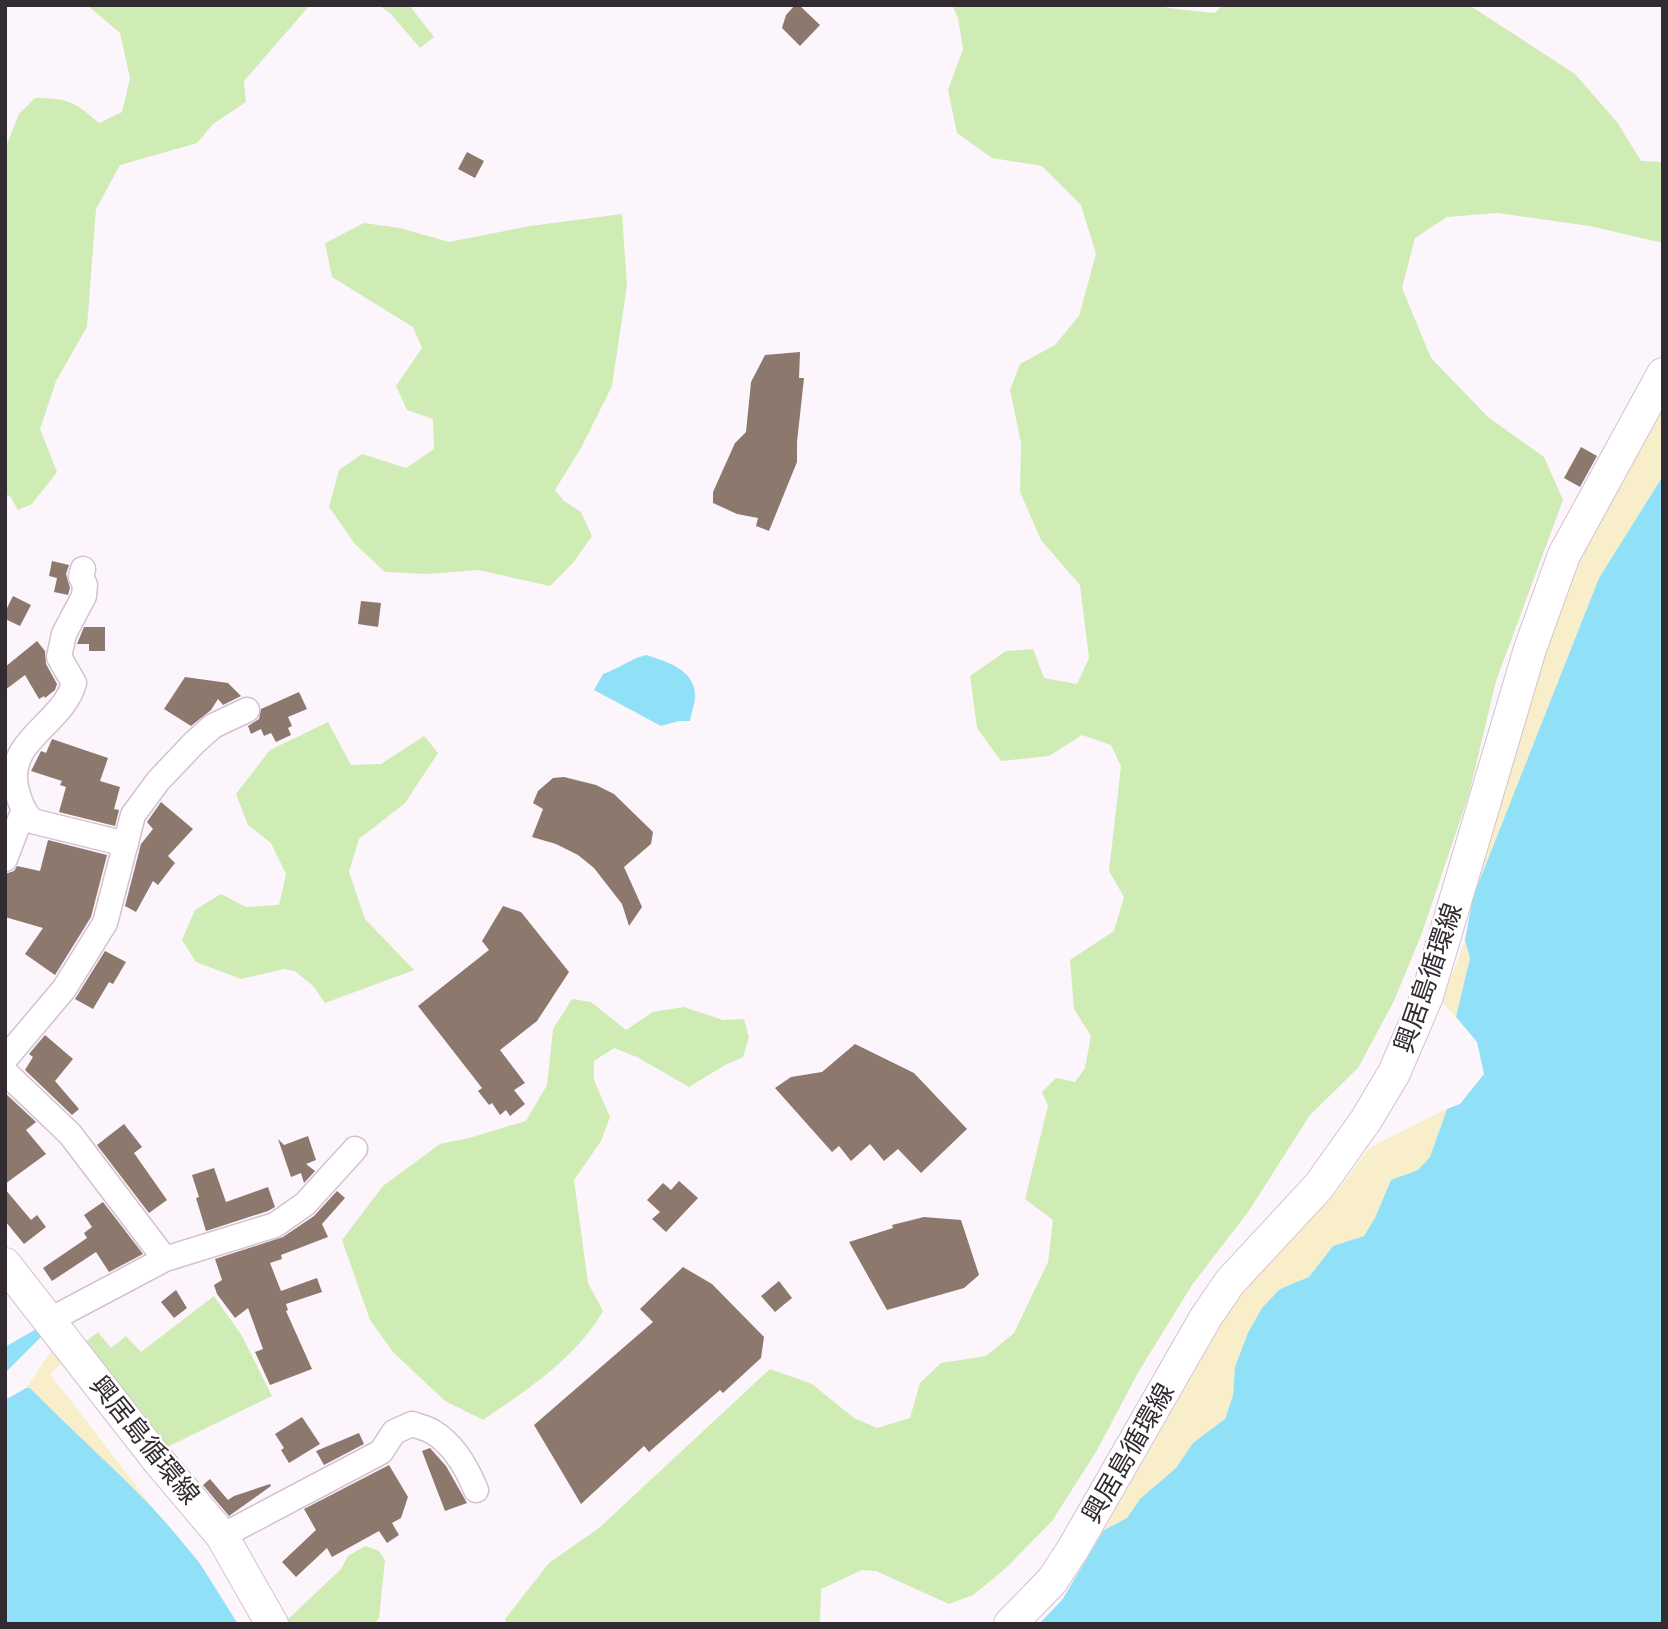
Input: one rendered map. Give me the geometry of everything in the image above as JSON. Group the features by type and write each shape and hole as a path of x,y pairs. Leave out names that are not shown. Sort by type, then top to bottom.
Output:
{"main road":[{"name":"興居島循環線","path":"1010,1624 1052,1581 1073,1549 1188,1348 1230,1282 1319,1186 1360,1129 1394,1073 1427,996 1530,649 1564,555 1663,374"},
{"name":"興居島循環線","path":"5,1264 157,1459 222,1536 272,1624"}],"street":[{"path":"83,569 81,577 85,585 84,596 64,634 59,657 74,683 71,695 54,718 30,739 18,756 14,772 23,812 32,821 126,844"},
{"path":"5,1059 64,989 105,923 133,815 158,781 194,743 213,726 247,710"},
{"path":"5,859 23,812"},
{"path":"5,1072 70,1134 164,1259"},
{"path":"50,1320 164,1259 275,1225 305,1204 355,1149"},
{"path":"222,1536 381,1452 394,1432 412,1424 433,1431 451,1449 464,1464 475,1490"}],"green space":[{"path":"87,5 310,5 244,81 246,102 213,124 197,143 120,165 96,209 87,327 56,381 40,429 57,472 32,504 18,510 10,496 5,494 5,149 19,114 35,98 70,103 84,110 99,123 122,112 130,78 120,33"},
{"path":"379,5 409,5 434,37 420,48 391,14"},
{"path":"952,5 1162,5 1215,13 1222,5 1469,5 1575,74 1617,122 1641,161 1663,162 1663,243 1590,226 1498,213 1447,217 1415,238 1402,288 1431,358 1488,417 1544,457 1563,500 1496,681 1469,794 1422,933 1394,1001 1358,1068 1310,1115 1248,1212 1192,1285 1139,1371 1096,1452 1052,1521 1005,1569 973,1595 949,1604 876,1571 862,1570 821,1589 820,1624 506,1624 505,1619 549,1563 599,1528 770,1369 812,1384 854,1418 877,1428 910,1418 920,1383 941,1363 986,1356 1014,1333 1048,1262 1053,1220 1025,1199 1048,1106 1042,1092 1056,1078 1075,1082 1085,1068 1091,1036 1074,1009 1070,960 1114,931 1124,897 1109,871 1121,766 1111,745 1082,735 1049,756 1001,761 977,728 970,676 1006,651 1033,649 1044,678 1077,684 1089,658 1080,585 1041,540 1020,492 1021,443 1010,390 1020,364 1055,345 1079,316 1096,254 1081,205 1042,166 992,158 957,133 948,90 963,49 958,18"},
{"path":"622,214 627,285 612,386 581,448 555,490 564,501 581,512 592,536 573,563 550,586 478,570 428,574 385,572 355,544 329,507 339,470 362,454 406,468 434,449 433,419 407,410 396,386 422,348 413,327 332,277 325,243 364,223 400,228 449,242 530,226"},
{"path":"328,722 351,765 381,764 424,736 438,753 405,803 359,839 349,872 365,919 414,970 325,1003 314,987 295,971 284,969 241,979 196,962 182,940 195,910 221,894 246,907 279,905 286,874 271,843 248,825 236,794 270,750"},
{"path":"572,999 591,1002 626,1030 653,1012 684,1007 723,1020 744,1019 749,1037 743,1057 689,1087 637,1057 614,1048 594,1061 594,1080 610,1117 601,1141 574,1180 588,1283 603,1311 592,1328 565,1358 533,1385 483,1420 445,1401 393,1352 370,1320 342,1240 383,1186 440,1144 526,1121 547,1085 553,1029"},
{"path":"214,1296 242,1336 272,1396 161,1450 79,1347 98,1332 111,1348 126,1336 141,1352"},
{"path":"365,1546 379,1551 385,1560 379,1618 374,1624 283,1624 341,1569 348,1556"}],"sand":[{"path":"1663,404 1663,476 1599,578 1473,897 1550,633 1576,566 1607,500"},
{"path":"1465,940 1470,958 1456,1017 1442,1002"},
{"path":"1447,1109 1430,1157 1418,1170 1391,1180 1364,1236 1333,1246 1309,1277 1280,1289 1235,1367 1233,1396 1225,1419 1193,1443 1176,1468 1140,1499 1127,1518 1104,1530 1223,1322 1252,1280 1336,1193 1369,1148"},
{"path":"53,1349 63,1362 50,1374 157,1513 26,1388"}],"water":[{"path":"1663,476 1663,1624 1039,1624 1062,1600 1104,1530 1127,1518 1140,1499 1176,1468 1193,1443 1225,1419 1233,1396 1235,1367 1248,1333 1262,1308 1280,1289 1309,1277 1333,1246 1364,1236 1391,1180 1418,1170 1430,1157 1447,1109 1460,1104 1484,1074 1477,1042 1456,1017 1470,958 1465,940 1473,897 1599,578"},
{"path":"646,655 677,667 690,678 695,697 690,721 661,726 594,690 603,674"},
{"path":"38,1328 43,1335 5,1373 5,1347"},
{"path":"30,1388 171,1528 219,1590 238,1624 5,1624 5,1400"}],"pier":[{"path":"142,1494 202,1559 242,1624 238,1624 199,1562"}],"building":[{"path":"795,5 799,5 820,25 800,46 782,28 786,15"},
{"path":"467,152 484,161 475,178 458,169"},
{"path":"800,352 799,378 804,378 797,462 769,531 756,526 758,518 737,514 713,503 713,492 735,443 746,432 751,382 765,355"},
{"path":"1581,447 1597,456 1580,487 1564,478"},
{"path":"52,561 69,565 66,574 70,588 68,595 54,592 57,578 49,576"},
{"path":"13,596 31,605 20,626 5,619 5,612"},
{"path":"361,601 381,603 378,627 358,624"},
{"path":"84,627 105,627 105,651 89,651 89,644 77,644"},
{"path":"37,641 45,651 46,664 57,684 55,690 39,699 25,675 5,690 5,667"},
{"path":"185,677 228,683 241,696 223,705 218,699 211,710 191,726 164,709"},
{"path":"299,692 307,709 288,717 292,726 288,728 291,735 276,742 271,733 264,736 261,729 251,734 248,726 259,719 261,709"},
{"path":"52,739 108,758 100,781 120,787 114,809 119,810 115,826 59,812 66,787 60,785 62,781 31,771 41,751 46,753"},
{"path":"564,777 596,785 614,794 653,832 651,844 624,867 642,907 629,926 622,904 594,868 578,855 556,844 532,837 543,809 533,803 538,791 553,778"},
{"path":"161,802 193,829 168,856 175,863 158,885 153,881 136,912 125,906 141,844 153,829 147,822"},
{"path":"48,840 107,855 91,917 55,975 25,954 43,928 5,917 5,874 14,871 17,866 40,871"},
{"path":"503,906 521,912 569,972 537,1021 500,1050 525,1083 514,1090 525,1104 510,1116 506,1110 500,1115 492,1103 489,1105 478,1091 482,1088 418,1006 489,950 482,941"},
{"path":"105,951 126,962 113,984 109,982 93,1009 75,999"},
{"path":"45,1035 73,1059 55,1081 79,1109 72,1115 25,1070 33,1057 29,1054"},
{"path":"855,1044 914,1073 967,1129 921,1173 898,1149 884,1161 870,1144 851,1161 839,1146 832,1152 775,1088 791,1077 822,1072"},
{"path":"5,1093 36,1122 26,1130 46,1154 5,1184"},
{"path":"124,1124 142,1147 134,1153 167,1200 149,1213 97,1145"},
{"path":"308,1136 316,1160 306,1164 315,1171 304,1183 301,1173 291,1177 278,1139 284,1145"},
{"path":"214,1168 226,1202 268,1187 275,1207 206,1231 192,1175"},
{"path":"679,1181 698,1198 666,1232 652,1219 660,1212 647,1200 663,1183 671,1190"},
{"path":"5,1189 31,1220 37,1215 46,1227 24,1244 5,1221"},
{"path":"337,1191 345,1198 322,1224 328,1237 281,1255 282,1259 270,1263 281,1291 317,1278 322,1292 286,1304 286,1311 312,1369 270,1385 255,1352 263,1349 248,1308 235,1318 217,1294 214,1285 222,1280 215,1259 283,1237 314,1216"},
{"path":"103,1202 143,1254 109,1272 96,1252 52,1281 43,1268 87,1238 84,1233 92,1227 84,1215"},
{"path":"924,1217 961,1220 979,1275 964,1288 887,1310 849,1242 893,1228 892,1225"},
{"path":"683,1267 712,1284 764,1337 761,1358 723,1393 720,1390 649,1452 644,1446 581,1504 534,1425 653,1322 640,1309"},
{"path":"779,1281 792,1298 775,1312 761,1296"},
{"path":"176,1290 187,1308 174,1318 161,1302"},
{"path":"302,1417 320,1444 289,1463 275,1434"},
{"path":"359,1433 364,1444 324,1465 316,1451"},
{"path":"430,1448 446,1466 467,1503 445,1511 422,1451"},
{"path":"389,1465 408,1497 401,1518 392,1523 399,1535 387,1543 379,1531 332,1557 327,1548 296,1577 282,1562 316,1530 304,1509"},
{"path":"210,1479 228,1500 270,1484 271,1486 229,1516 203,1485"}]}
